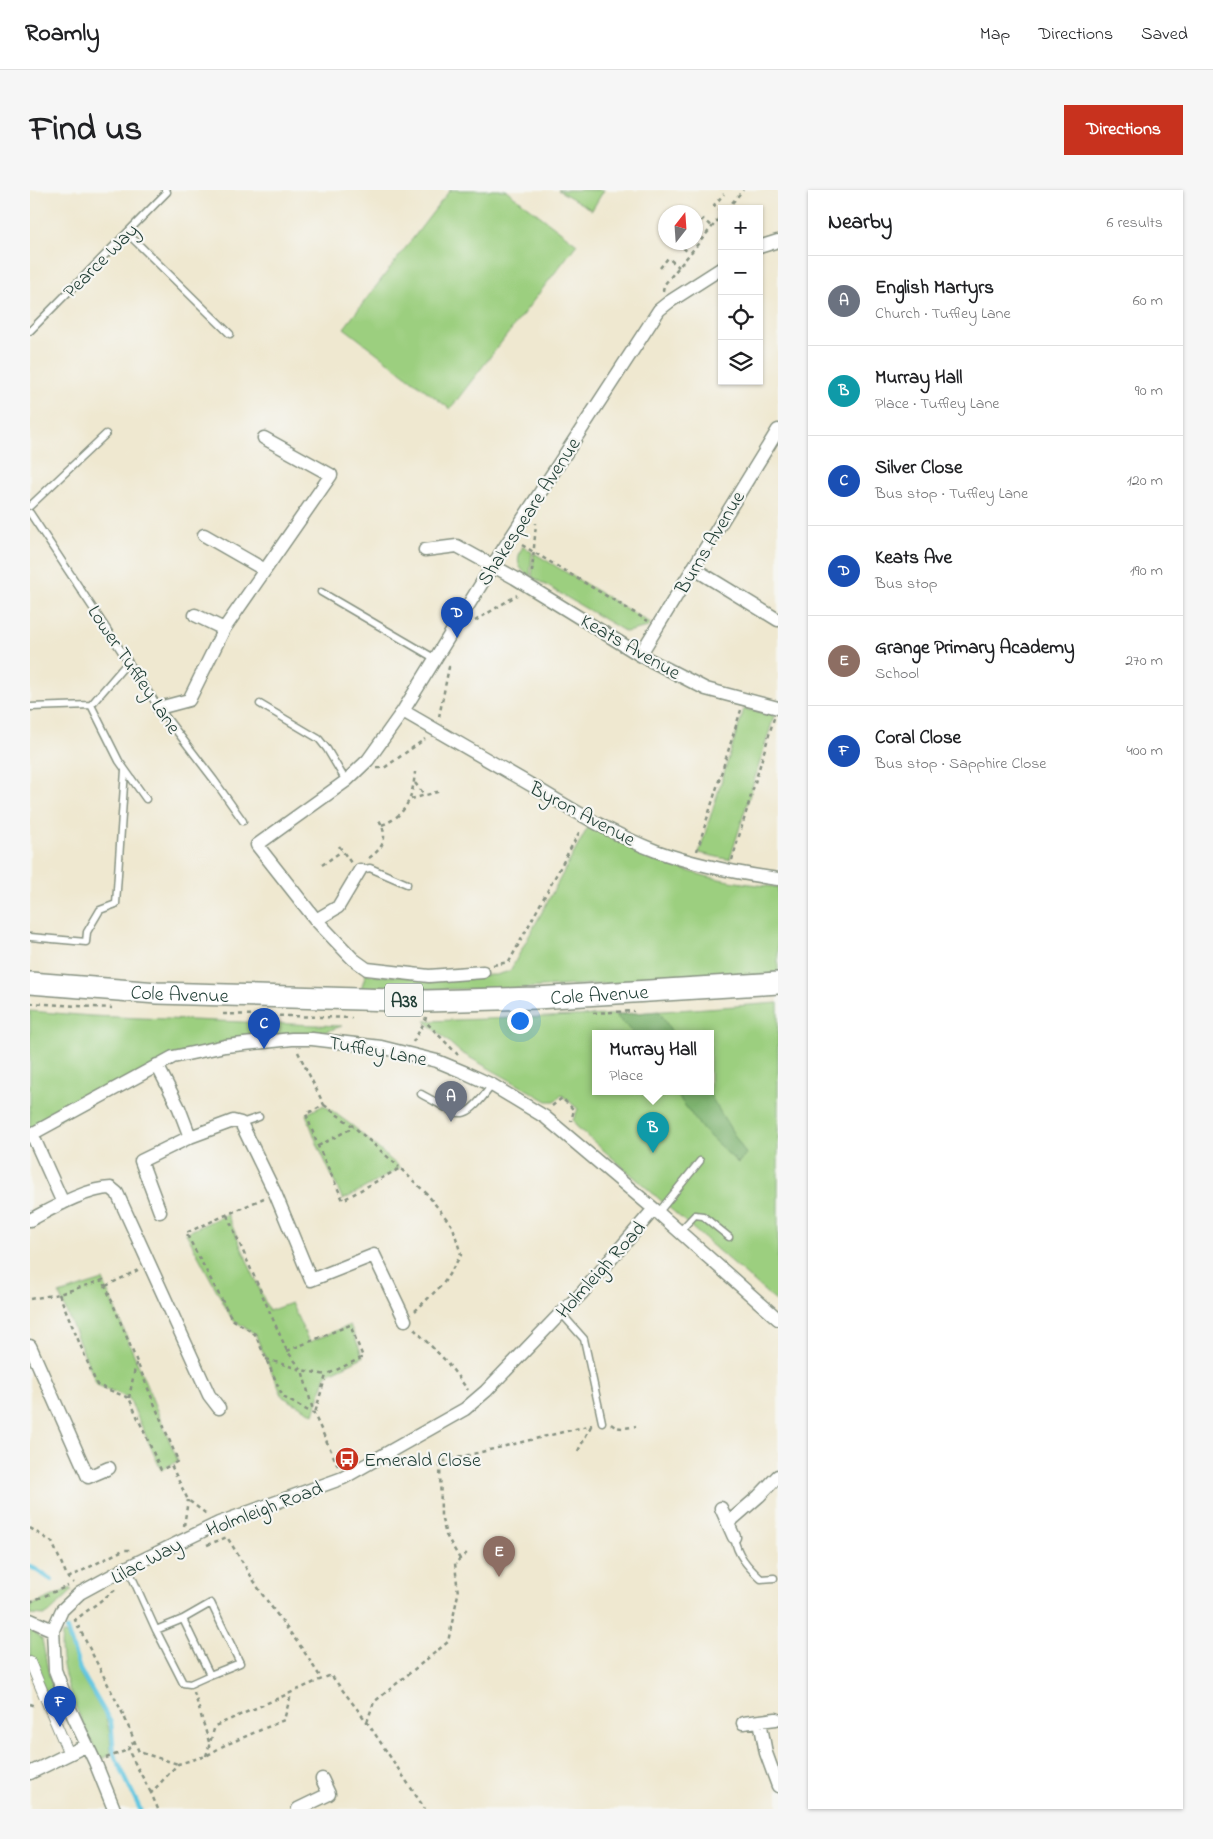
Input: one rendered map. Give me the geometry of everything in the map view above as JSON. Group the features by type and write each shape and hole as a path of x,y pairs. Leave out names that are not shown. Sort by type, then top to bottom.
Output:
{"highway":[{"name":"Cole Avenue","path":"30,983 157,993 427,1001 536,998 778,983"}],"street":[{"path":"763,246 778,242"},
{"name":"Shakespeare Avenue","path":"316,920 257,845 346,781 368,760 440,661 492,564 660,310 718,271"},
{"name":"Burns Avenue","path":"640,655 778,430"},
{"path":"159,708 189,700 224,629 331,475 264,438"},
{"path":"204,535 265,570"},
{"name":"Keats Avenue","path":"425,550 457,546 492,564 640,655 706,689 778,708"},
{"path":"693,568 778,620"},
{"path":"195,615 224,629"},
{"name":"Byron Avenue","path":"403,711 587,818 655,850 729,871 778,879"},
{"path":"360,865 338,907 316,920 353,959 367,969 429,976 483,972"},
{"name":"Tuffley Lane","path":"31,1135 173,1057 225,1046 292,1039 320,1040 381,1047 437,1061 492,1085 545,1117 656,1211 778,1319"},
{"path":"157,1065 179,1108 190,1137"},
{"path":"160,1212 141,1161 190,1137 233,1121 240,1123 275,1193 311,1280 374,1254 405,1320"},
{"path":"31,1135 63,1203"},
{"path":"30,1220 63,1203 102,1188 111,1188 117,1193 209,1395 219,1408"},
{"name":"Holmleigh Road","path":"114,1809 55,1670 53,1630 62,1610 80,1593 128,1573 181,1542 219,1523 343,1478 465,1409 581,1294 656,1211"},
{"path":"30,1346 88,1477 110,1468"},
{"path":"728,1523 759,1496 778,1476"},
{"path":"721,1508 734,1537"},
{"path":"30,1620 53,1630"},
{"path":"30,1662 69,1754"},
{"path":"744,1723 776,1720"},
{"path":"760,1721 766,1753 778,1786"},
{"path":"30,1773 88,1745"},
{"path":"298,1809 330,1794 322,1779"}],"lane":[{"name":"Pearce Way","path":"30,331 167,192 165,190"},
{"path":"127,233 230,334"},
{"path":"30,506 106,434"},
{"name":"Lower Tuffley Lane","path":"30,513 159,708 243,821"},
{"path":"321,592 440,661"},
{"path":"30,706 90,705 128,662"},
{"path":"260,704 319,739 346,781"},
{"path":"90,705 125,770 146,799"},
{"path":"30,937 86,942 87,932 100,910 116,904 125,770"},
{"path":"360,865 407,884"},
{"path":"421,1094 448,1110 455,1113 463,1113 474,1108 492,1085"},
{"path":"240,1123 259,1117"},
{"path":"656,1211 700,1161"},
{"path":"679,1232 695,1215 703,1216 729,1237"},
{"path":"561,1312 584,1339 602,1422"},
{"path":"734,1537 736,1547 747,1566 761,1579 774,1578"},
{"path":"128,1573 156,1630 183,1683 190,1684 240,1663 211,1603 183,1620 156,1630"},
{"path":"183,1620 210,1675"}],"path":[{"path":"730,205 743,190"},
{"path":"718,208 714,205 724,194"},
{"path":"703,219 712,227"},
{"path":"660,310 664,285 718,220"},
{"path":"686,250 690,254"},
{"path":"660,268 668,258 679,267"},
{"path":"531,577 537,520 532,528"},
{"path":"509,539 522,544 653,624"},
{"path":"519,549 522,544"},
{"path":"476,615 471,623 524,591"},
{"path":"440,661 441,671"},
{"path":"432,717 438,722 449,667 440,661"},
{"path":"694,862 745,699"},
{"path":"731,863 778,708"},
{"path":"368,760 378,769 384,768 436,730"},
{"path":"382,825 405,809 410,800 415,772"},
{"path":"414,782 424,795"},
{"path":"410,800 441,791"},
{"path":"339,846 342,851 360,865 380,849 384,838 384,829 378,818"},
{"path":"483,972 486,966 509,962 587,818"},
{"path":"322,865 342,851"},
{"path":"292,1039 324,1105 354,1127 400,1168 427,1194 453,1227 461,1255 443,1284 405,1320 446,1361 476,1400"},
{"path":"324,1105 306,1114 318,1146 343,1200 400,1168"},
{"path":"318,1146 354,1127"},
{"path":"275,1193 186,1233 232,1319 255,1334 284,1397 314,1414"},
{"path":"227,1214 287,1351 302,1370 314,1414 343,1478"},
{"path":"106,1286 150,1264"},
{"path":"30,1299 59,1294 103,1280 178,1461 161,1470 129,1398 136,1362"},
{"path":"59,1294 97,1385 129,1398"},
{"path":"266,1359 326,1375 363,1357 350,1325 287,1351"},
{"path":"314,1414 326,1375"},
{"path":"602,1422 608,1421 615,1427 636,1426"},
{"path":"460,1559 446,1535 441,1516 440,1462 592,1425 578,1451"},
{"path":"171,1465 188,1500 219,1523"},
{"path":"181,1542 188,1500"},
{"path":"30,1528 52,1542 68,1578"},
{"name":"Lilac Way","path":"202,1547 227,1537 262,1594 321,1678"},
{"path":"367,1722 374,1702 448,1642 458,1594 456,1563 467,1553"},
{"name":"Lilac Way","path":"128,1573 75,1620 124,1716 139,1752"},
{"path":"30,1602 74,1583"},
{"path":"206,1756 215,1726 331,1675 367,1722 425,1809"},
{"path":"190,1684 210,1743"},
{"path":"150,1793 178,1764 206,1756 223,1746 284,1720 291,1694"},
{"path":"128,1750 135,1741"},
{"path":"111,1755 128,1750"},
{"path":"128,1750 158,1809"},
{"path":"132,1757 139,1752 178,1764"}],"green space":[{"path":"450,190 506,190 577,244 450,409 344,328"},
{"path":"558,190 604,190 592,210"},
{"path":"523,546 532,552 530,576 522,570 518,559"},
{"path":"534,553 650,623 648,627 626,632 532,577"},
{"path":"744,709 774,716 730,859 726,859 699,853"},
{"path":"588,827 647,855 693,873 726,880 778,887 778,974 507,989 361,989 366,973 377,976 496,975 510,971"},
{"path":"778,1003 778,1303 577,1127 573,1120 578,1109 562,1095 555,1101 547,1101 460,1052 425,1021 607,1015"},
{"path":"30,1011 91,1016 342,1026 305,1039 173,1057 30,1135"},
{"path":"659,1011 671,1030 630,1030 615,1015"},
{"path":"677,1095 710,1095 746,1154 738,1163 703,1130"},
{"path":"324,1105 354,1127 400,1168 343,1200 318,1146 306,1114"},
{"path":"227,1214 269,1311 291,1303 309,1342 350,1325 363,1357 326,1375 314,1414 283,1397 255,1334 232,1319 186,1233"},
{"path":"103,1280 178,1461 161,1470 129,1398 97,1385 59,1294"},
{"path":"71,1588 72,1591 49,1613 45,1615 30,1614 30,1606"},
{"path":"30,1628 42,1639 49,1676 62,1709 54,1715 30,1653"},
{"path":"62,1634 67,1636 80,1674 106,1718 110,1734 111,1754 100,1760 72,1699 63,1666"}],"waterway":[{"path":"30,1566 52,1580"},
{"path":"67,1630 80,1670 111,1723 114,1754 140,1809"}],"place":[{"name":"Keats Ave","path":"457,638"},
{"name":"Silver Close","path":"264,1049"},
{"name":"English Martyrs","path":"451,1122"},
{"name":"Murray Hall","path":"653,1153"},
{"name":"Emerald Close","path":"347,1459"},
{"name":"Grange Primary Academy","path":"499,1577"},
{"name":"Coral Close","path":"60,1727"}]}
